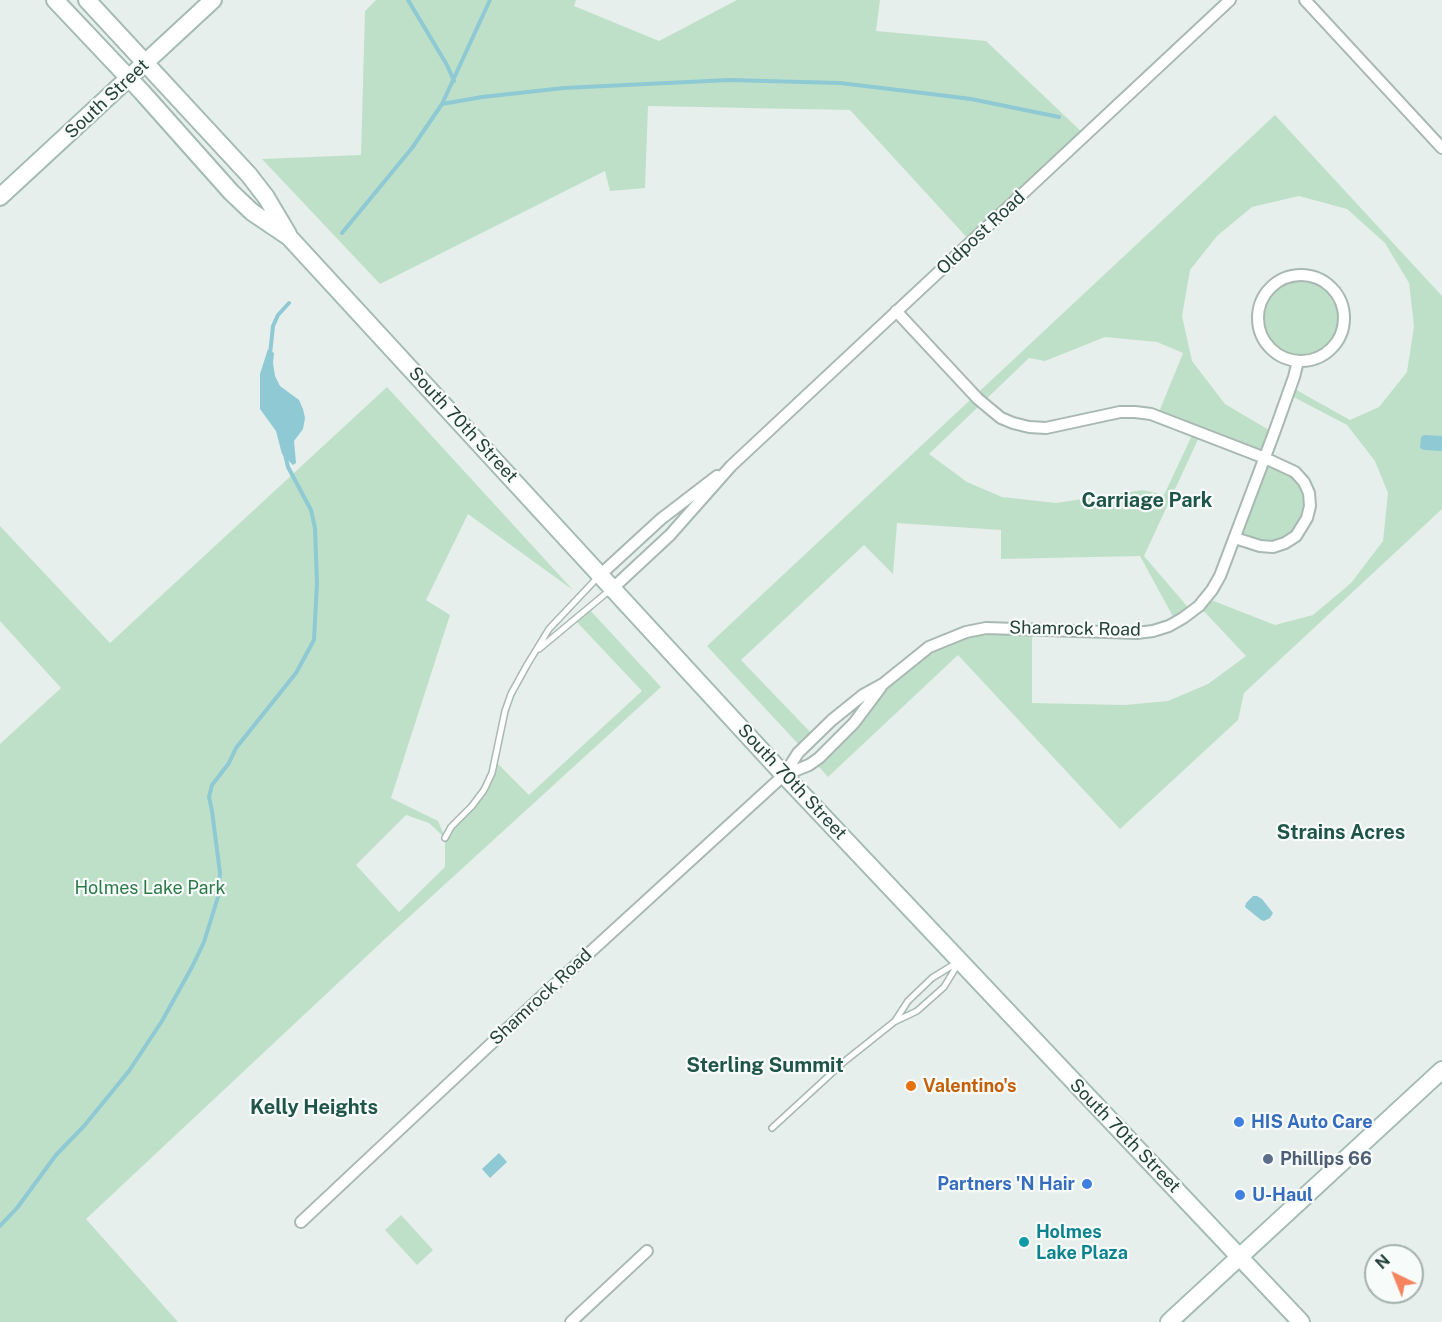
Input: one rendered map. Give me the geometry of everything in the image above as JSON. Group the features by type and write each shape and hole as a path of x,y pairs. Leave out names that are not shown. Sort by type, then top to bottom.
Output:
{"main road":[{"name":"South 70th Street","path":"55,0 129,78 231,192 252,212 289,237"},
{"name":"South 70th Street","path":"87,0 249,175 266,197 289,237 784,775 1301,1322"},
{"name":"South Street","path":"0,197 213,0"},
{"path":"1169,1322 1442,1070"}],"street":[{"name":"Oldpost Road","path":"613,588 670,535 731,466 1230,0"},
{"path":"1305,0 1442,148"},
{"path":"1306,275 1320,279 1332,288 1341,301 1344,315 1342,330 1336,343 1326,353 1312,360 1298,361 1284,358 1272,351 1258,328 1258,314 1261,301 1269,289 1286,278 1306,275"},
{"path":"896,311 988,409 1013,423 1046,428 1120,412 1151,414 1288,467 1304,482 1309,493 1310,506 1307,519 1296,536 1273,547 1260,546 1235,538"},
{"name":"Shamrock Road","path":"301,1222 549,990 784,775 798,753 832,720 929,647 966,632 986,628 1137,633 1169,626 1199,606 1212,590 1235,538 1294,378 1298,361"},
{"name":"Oldpost Road","path":"600,575 661,519 731,466"},
{"name":"Shamrock Road","path":"784,775 809,765 819,758 854,723 882,684"},
{"path":"571,1322 648,1251"}],"lane":[{"path":"445,838 451,827 484,790 492,773 505,711 511,694 535,652 561,615 600,575"},
{"path":"535,652 613,588"},
{"path":"894,1022 908,1001 932,978 960,961"},
{"path":"772,1128 835,1070 894,1022 917,1011 944,987 960,961"}],"green space":[{"path":"376,0 576,0 574,6 659,41 737,0 880,0 876,31 986,41 1085,135 971,242 850,110 648,106 645,188 610,191 605,171 380,284 262,159 361,155 365,11"},
{"path":"1275,115 1442,296 1442,509 1244,693 1238,720 1120,829 958,655 828,777 814,761 912,659 966,632 1032,629 1032,703 1125,705 1168,701 1208,684 1246,656 1199,606 1206,598 1275,625 1313,615 1351,583 1383,541 1388,493 1375,461 1347,425 1288,394 1291,387 1350,420 1379,407 1407,372 1414,326 1409,283 1385,243 1347,209 1299,196 1252,207 1217,236 1190,270 1182,316 1192,361 1225,404 1274,433 1265,458 1201,433 1144,556 1192,612 1176,622 1140,556 1001,559 1001,530 897,523 893,574 864,545 741,660 815,737 802,748 707,646","holes":["1105,337 1157,342 1183,353 1157,417 1194,431 1164,495 1143,490 1056,503 1002,497 967,482 929,454 1029,358 1045,361"]},
{"path":"1301,275 1325,282 1337,294 1344,318 1337,342 1325,354 1301,361 1277,354 1265,342 1258,318 1265,294 1277,282"},
{"name":"Holmes Lake Park","path":"387,387 573,590 468,514 426,600 450,615 391,798 438,821 445,837 484,790 495,761 529,795 642,691 575,620 589,609 661,687 385,939 86,1219 178,1322 0,1322 0,744 61,688 0,621 0,526 110,643","holes":["406,815 429,823 445,838 445,867 399,912 356,865"]},
{"path":"1265,458 1288,467 1309,493 1301,530 1273,547 1235,538"},
{"path":"401,1215 433,1250 417,1265 385,1230"}],"water":[{"path":"268,349 274,353 275,376 280,386 299,400 305,418 303,429 294,441 296,463 293,465 282,454 276,431 260,409 260,374"},
{"path":"1424,435 1442,436 1442,451 1420,448 1421,437"},
{"path":"1253,896 1262,899 1273,913 1270,918 1261,920 1245,907"},
{"path":"499,1153 507,1162 490,1178 482,1169"}],"waterway":[{"path":"408,0 447,65 454,81"},
{"path":"342,233 412,148 442,104 490,0"},
{"path":"442,104 564,88 729,80 840,83 971,99 1059,117"},
{"path":"270,354 273,326 278,315 289,303"},
{"path":"0,1226 17,1208 56,1155 84,1126 129,1071 162,1021 204,942 218,897 220,873 209,797 212,785 229,763 236,748 296,673 314,640 317,583 315,528 311,510 288,467 285,454"}],"place":[{"name":"Valentino's","path":"911,1086"},
{"name":"HIS Auto Care","path":"1239,1122"},
{"name":"Phillips 66","path":"1268,1159"},
{"name":"Partners 'N Hair","path":"1087,1184"},
{"name":"U-Haul","path":"1240,1195"},
{"name":"Holmes Lake Plaza","path":"1024,1242"}],"district":[{"name":"Carriage Park","path":"1147,501"},
{"name":"Strains Acres","path":"1341,833"},
{"name":"Sterling Summit","path":"765,1066"},
{"name":"Kelly Heights","path":"314,1108"}]}
